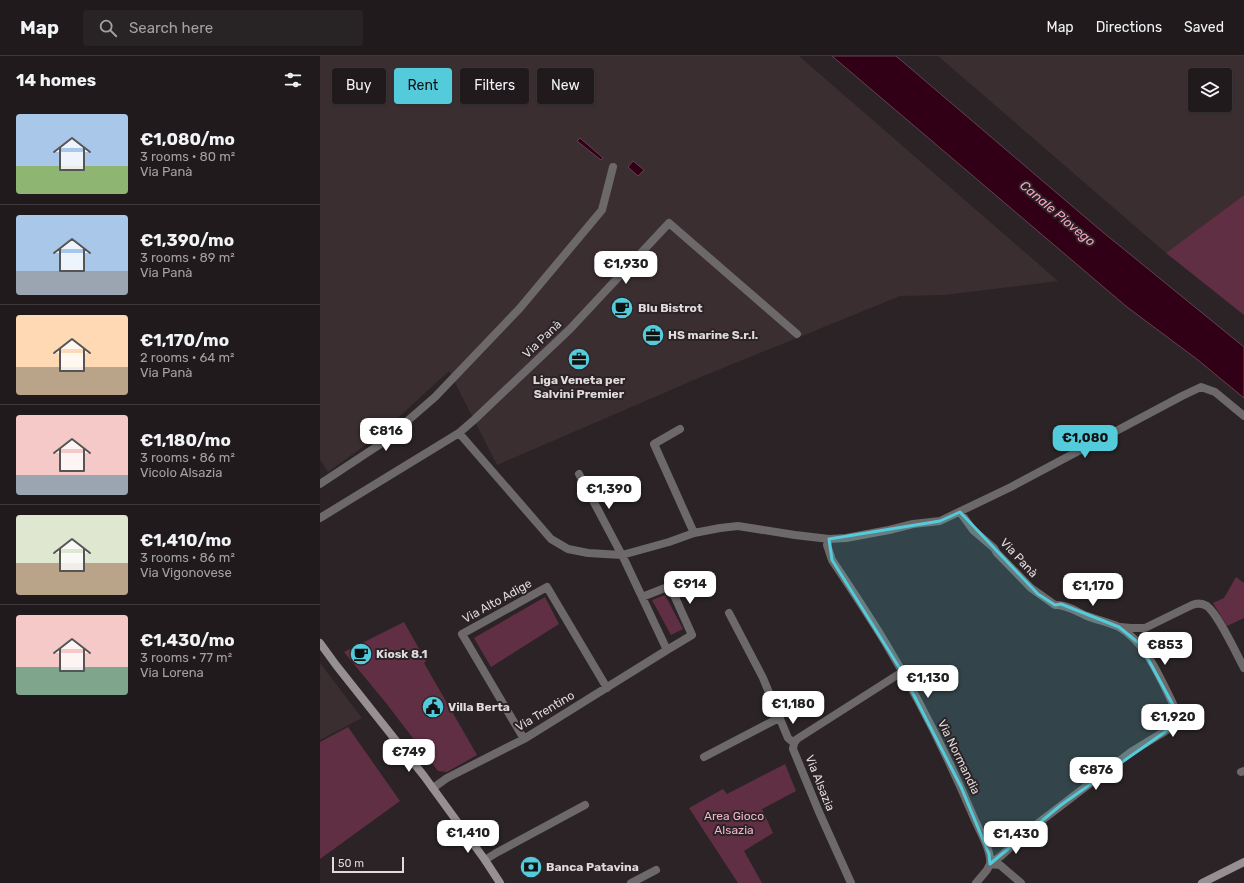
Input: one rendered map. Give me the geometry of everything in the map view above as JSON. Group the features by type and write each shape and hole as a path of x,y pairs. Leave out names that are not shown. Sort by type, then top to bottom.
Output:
{"main road":[{"path":"320,643 433,788 500,883"},
{"path":"1202,883 1244,862"}],"street":[{"path":"320,484 382,443 435,397 520,308 602,210 612,168"},
{"name":"Via Panà","path":"458,433 476,419 570,329 670,224 797,334"},
{"path":"320,518 458,433 550,539 568,549 588,553 622,555 669,542 694,533 738,526 795,536 829,539 846,538 913,524 940,521 1011,487 1182,396 1202,387 1215,392 1244,416"},
{"path":"680,429 654,444 694,533"},
{"path":"579,474 622,555 667,650"},
{"name":"Via Panà","path":"960,512 973,530 994,548 997,553 1038,594 1055,605 1061,604 1086,616 1119,627 1140,644 1179,716 1172,727 1131,752 1067,800 1028,830 1001,856 990,864"},
{"name":"Via Normandia","path":"829,539 828,545 832,560 886,643 961,787 991,859 990,864"},
{"name":"Via Trentino","path":"433,788 448,778 524,739 692,635 670,586 642,597"},
{"name":"Via Alto Adige","path":"524,739 462,634 547,587 607,688"},
{"path":"1119,627 1145,628 1192,605 1197,603 1202,604 1207,607 1217,618 1244,668"},
{"path":"729,613 763,678 788,738 794,743"},
{"name":"Via Alsazia","path":"851,883 793,749 794,743 797,739 902,672"},
{"path":"704,757 779,718"},
{"path":"485,860 585,805"},
{"path":"976,883 990,864 1000,865 1022,883"},
{"path":"630,883 656,870"}],"highlighted area":[{"path":"960,512 1038,594 1055,605 1061,604 1119,627 1140,644 1179,716 1172,727 1061,805 990,864 989,854 961,787 902,672 832,560 829,539 940,521"}],"shaded area":[{"path":"320,56 799,56 1058,281 944,295 900,296 701,377 497,465 449,371 378,436 328,472 320,459"},
{"path":"938,56 1244,56 1244,195 1166,253"},
{"path":"320,663 362,718 320,740"}],"green space":[{"path":"1244,195 1244,315 1166,253"},
{"path":"1236,577 1244,583 1244,618 1227,626 1213,603 1224,598"},
{"path":"665,595 683,629 671,635 652,600"},
{"path":"545,597 559,624 491,667 474,638"},
{"path":"404,622 426,661 424,663 477,755 447,772 438,771 386,703 344,652"},
{"path":"348,727 400,801 320,859 320,742"},
{"name":"Area Gioco Alsazia","path":"785,764 796,791 762,809 773,833 744,851 762,883 738,883 689,808 723,789 727,794"}],"water":[{"name":"Canale Piovego","path":"832,56 896,56 1099,229 1244,347 1244,398 1198,360 1127,307"},
{"path":"580,138 603,158 601,160 577,141"},
{"path":"633,161 644,170 638,176 628,167"}],"place":[{"name":"Blu Bistrot","path":"622,308"},
{"name":"HS marine S.r.l.","path":"653,335"},
{"name":"Liga Veneta per Salvini Premier","path":"579,359"},
{"name":"Kiosk 8.1","path":"361,654"},
{"name":"Villa Berta","path":"433,707"},
{"name":"Banca Patavina","path":"531,867"}]}
